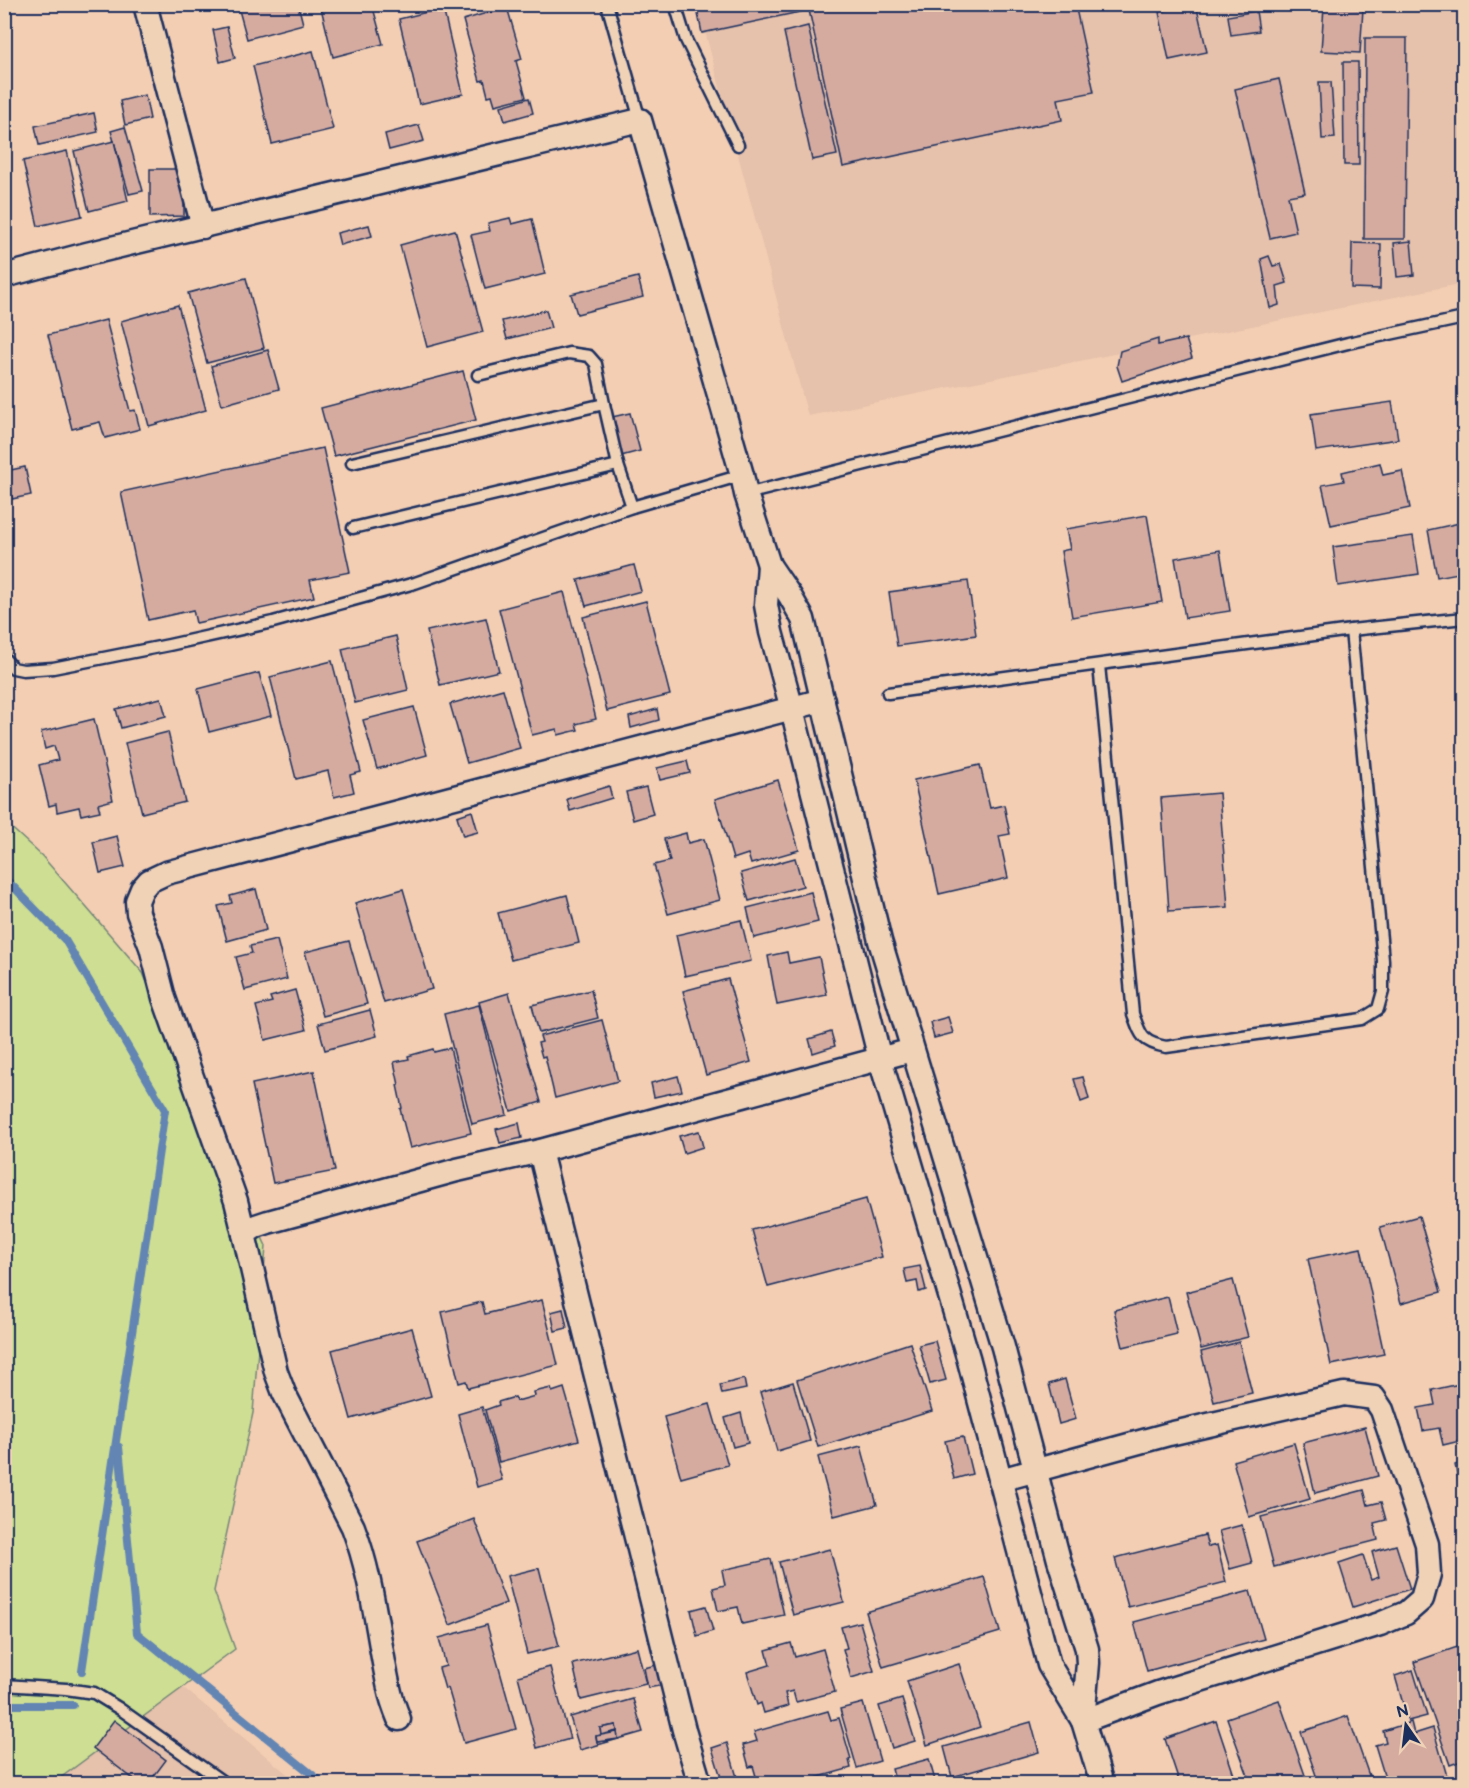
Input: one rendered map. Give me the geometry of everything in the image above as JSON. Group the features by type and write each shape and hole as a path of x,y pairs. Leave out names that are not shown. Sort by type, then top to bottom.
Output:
{"street":[{"path":"145,4 203,227"},
{"path":"4,276 640,120 769,565 803,619 880,941 1004,1347 1062,1571 1087,1649 1083,1721"},
{"path":"769,565 766,605 771,632 880,1059 968,1358 1049,1665 1083,1721 1102,1784"},
{"path":"399,1719 389,1690 369,1576 362,1550 353,1527 284,1393 276,1372 236,1202 164,998 151,947 138,913 137,901 148,881 166,873 824,700"},
{"path":"244,1234 268,1222 912,1050"},
{"path":"540,1151 684,1730 700,1784"},
{"path":"1000,1480 1169,1434 1344,1394 1374,1398 1382,1410 1427,1544 1428,1574 1422,1599 1406,1613 1380,1624 1158,1693 1083,1721"}],"lane":[{"path":"607,4 640,120"},
{"path":"675,4 686,40 738,145"},
{"path":"4,658 13,668 23,670 53,668 273,622 415,583 632,507 744,485 1348,343 1464,318"},
{"path":"477,375 569,353 589,356 596,364 618,465 632,507"},
{"path":"352,463 604,404"},
{"path":"353,528 618,465"},
{"path":"888,693 1352,630 1464,618"},
{"path":"1099,665 1133,1014 1139,1031 1150,1043 1166,1047 1189,1044 1362,1019 1377,1009 1383,991 1383,960 1352,630"},
{"path":"4,1686 66,1689 94,1693 226,1784"}],"shaded area":[{"path":"698,5 1464,5 1464,283 808,416"},
{"path":"4,1652 41,1671 185,1689 298,1783 5,1783"}],"green space":[{"path":"4,821 42,856 143,973 185,1072 266,1246 253,1413 214,1591 235,1649 52,1784 5,1783"}],"building":[{"path":"258,4 298,4 303,24 247,39 239,10"},
{"path":"320,4 372,4 383,44 333,57"},
{"path":"696,4 1075,4 1094,92 1058,99 1062,120 843,167 809,10 702,33"},
{"path":"1196,4 1207,52 1169,60 1159,12"},
{"path":"507,7 522,59 516,61 526,97 495,105 492,95 488,96 484,80 480,81 463,20"},
{"path":"1324,7 1363,9 1360,53 1321,51"},
{"path":"443,8 463,94 419,104 399,19"},
{"path":"1256,11 1259,31 1231,35 1228,16"},
{"path":"808,26 837,155 812,160 784,32"},
{"path":"227,27 235,58 220,62 213,30"},
{"path":"1365,38 1407,38 1405,239 1364,239"},
{"path":"313,51 333,129 272,144 253,66"},
{"path":"1343,62 1358,62 1359,165 1344,165"},
{"path":"1279,79 1305,193 1288,196 1296,232 1270,238 1235,89"},
{"path":"1319,82 1331,82 1335,138 1322,139"},
{"path":"145,95 150,119 125,125 120,101"},
{"path":"529,98 533,113 505,121 501,106"},
{"path":"94,113 98,132 39,145 35,126"},
{"path":"419,125 424,141 389,150 385,134"},
{"path":"125,127 143,191 129,194 111,131"},
{"path":"114,141 128,201 89,211 74,151"},
{"path":"67,151 82,216 38,226 23,161"},
{"path":"150,169 184,169 184,216 150,217"},
{"path":"510,218 512,224 532,219 545,274 485,289 471,235 490,231 488,223"},
{"path":"369,225 372,236 340,245 337,233"},
{"path":"455,230 483,332 427,347 400,245"},
{"path":"1411,241 1414,275 1397,277 1394,243"},
{"path":"1352,243 1381,244 1380,289 1351,288"},
{"path":"1269,256 1273,266 1281,264 1287,283 1277,286 1279,305 1270,308 1261,259"},
{"path":"638,277 643,297 577,314 571,294"},
{"path":"246,278 264,348 207,363 188,293"},
{"path":"178,305 206,410 149,426 121,321"},
{"path":"546,310 551,328 507,339 502,321"},
{"path":"106,320 130,411 135,410 140,429 105,438 100,422 72,429 48,335"},
{"path":"1158,339 1158,345 1186,339 1192,358 1122,381 1117,366 1120,351"},
{"path":"268,350 279,389 222,405 211,366"},
{"path":"463,371 476,420 334,456 321,408"},
{"path":"1392,402 1398,439 1316,451 1311,414"},
{"path":"630,413 640,451 621,456 612,417"},
{"path":"323,448 350,572 310,580 314,597 196,623 193,610 148,620 121,492"},
{"path":"1380,463 1383,475 1402,471 1410,508 1331,525 1322,485 1344,481 1342,472"},
{"path":"25,467 31,495 12,499 6,471"},
{"path":"1147,515 1162,602 1072,617 1061,551 1070,549 1066,529"},
{"path":"1464,522 1464,572 1437,577 1428,530"},
{"path":"1413,536 1419,574 1338,586 1333,547"},
{"path":"1220,550 1230,611 1185,618 1175,558"},
{"path":"634,565 641,591 586,606 578,580"},
{"path":"968,581 976,635 897,646 889,592"},
{"path":"564,592 596,719 576,724 578,730 558,735 557,729 532,735 499,609"},
{"path":"646,601 670,695 607,711 583,617"},
{"path":"486,618 499,671 440,685 427,631"},
{"path":"396,636 408,690 355,703 342,649"},
{"path":"332,661 361,772 350,775 354,792 334,797 328,771 296,779 270,677"},
{"path":"259,673 271,716 209,732 198,689"},
{"path":"503,689 520,748 467,763 450,704"},
{"path":"4,698 11,732 4,733"},
{"path":"161,698 166,716 121,728 116,709"},
{"path":"414,707 427,755 377,769 363,720"},
{"path":"657,709 659,720 631,728 629,717"},
{"path":"94,719 113,800 98,804 100,811 81,815 79,807 57,812 56,804 49,806 39,765 58,760 54,746 45,749 41,732"},
{"path":"168,732 185,802 142,813 125,743"},
{"path":"687,761 690,773 660,780 657,768"},
{"path":"980,765 990,808 1004,805 1010,834 999,836 1008,878 939,894 914,780"},
{"path":"778,780 799,850 751,864 748,854 733,859 715,799"},
{"path":"609,786 612,798 570,811 567,799"},
{"path":"646,787 653,814 633,820 626,792"},
{"path":"1219,793 1228,907 1169,911 1161,798"},
{"path":"472,811 478,832 463,836 457,816"},
{"path":"686,833 688,843 704,839 720,900 668,914 654,865 670,861 664,839"},
{"path":"117,836 125,867 100,873 93,842"},
{"path":"795,858 803,886 749,901 741,873"},
{"path":"256,889 266,930 227,941 218,906 232,903 230,896"},
{"path":"403,889 432,989 384,1003 355,903"},
{"path":"811,892 818,922 754,938 747,908"},
{"path":"567,895 579,943 511,960 498,913"},
{"path":"741,920 751,961 685,976 676,935"},
{"path":"277,940 287,979 245,990 236,957 252,953 250,946"},
{"path":"349,941 367,1004 323,1016 305,952"},
{"path":"787,952 789,963 819,957 827,995 777,1005 768,956"},
{"path":"728,979 751,1062 706,1075 683,991"},
{"path":"295,990 306,1030 265,1040 256,1006 272,1002 270,997"},
{"path":"591,990 598,1018 539,1033 532,1005"},
{"path":"509,993 541,1102 511,1111 479,1002"},
{"path":"479,1005 507,1115 472,1124 444,1014"},
{"path":"370,1010 377,1036 325,1050 318,1024"},
{"path":"948,1017 953,1033 934,1038 930,1022"},
{"path":"602,1020 618,1081 555,1098 545,1056 542,1057 538,1043 542,1042 540,1036"},
{"path":"831,1032 835,1046 813,1053 809,1039"},
{"path":"450,1048 471,1133 410,1148 400,1109 402,1108 394,1062 409,1059 408,1056 433,1049 434,1052"},
{"path":"314,1071 335,1171 273,1183 252,1084"},
{"path":"678,1076 682,1091 654,1097 651,1083"},
{"path":"1083,1077 1089,1099 1081,1102 1074,1079"},
{"path":"519,1123 522,1138 500,1143 496,1129"},
{"path":"699,1131 703,1147 684,1153 679,1136"},
{"path":"866,1199 882,1257 768,1287 752,1230"},
{"path":"1419,1216 1441,1292 1401,1303 1380,1227"},
{"path":"1361,1248 1384,1354 1331,1365 1308,1259"},
{"path":"920,1266 926,1290 919,1292 917,1281 907,1283 904,1269"},
{"path":"1233,1280 1248,1337 1201,1349 1186,1292"},
{"path":"1168,1297 1177,1334 1123,1347 1114,1310"},
{"path":"542,1300 558,1365 468,1388 466,1381 459,1383 442,1312 482,1302 485,1314"},
{"path":"563,1309 567,1328 555,1331 551,1312"},
{"path":"412,1328 431,1396 351,1419 332,1350"},
{"path":"935,1341 946,1380 930,1384 919,1345"},
{"path":"1239,1342 1252,1393 1214,1402 1201,1352"},
{"path":"910,1343 932,1411 818,1447 797,1380"},
{"path":"744,1379 746,1389 722,1394 720,1385"},
{"path":"1065,1379 1076,1419 1059,1424 1049,1384"},
{"path":"793,1382 810,1441 777,1451 760,1392"},
{"path":"1464,1383 1464,1440 1443,1445 1439,1428 1423,1431 1418,1408 1435,1405 1432,1390"},
{"path":"551,1388 552,1392 564,1388 579,1440 499,1462 485,1410 499,1405 498,1402 515,1397 517,1401 535,1396 534,1392"},
{"path":"710,1404 728,1465 681,1478 664,1417"},
{"path":"482,1407 502,1480 477,1487 458,1414"},
{"path":"741,1413 748,1443 733,1447 725,1418"},
{"path":"1365,1427 1378,1476 1315,1493 1303,1443"},
{"path":"963,1437 972,1474 954,1479 945,1441"},
{"path":"1294,1443 1310,1499 1249,1517 1233,1461"},
{"path":"861,1446 877,1505 834,1516 818,1457"},
{"path":"1464,1462 1464,1503 1455,1465"},
{"path":"1364,1490 1368,1505 1381,1502 1386,1520 1374,1523 1378,1540 1274,1567 1261,1517"},
{"path":"474,1519 506,1603 450,1625 417,1541"},
{"path":"1242,1525 1252,1563 1230,1569 1219,1531"},
{"path":"1205,1535 1208,1547 1217,1545 1226,1582 1128,1607 1115,1558"},
{"path":"1396,1545 1410,1589 1353,1607 1339,1563 1363,1555 1371,1580 1379,1577 1372,1552"},
{"path":"830,1549 844,1602 793,1615 779,1562"},
{"path":"771,1559 784,1615 742,1624 738,1607 718,1611 713,1588 725,1585 722,1570"},
{"path":"539,1568 559,1646 527,1654 507,1576"},
{"path":"984,1577 1000,1632 883,1667 866,1612"},
{"path":"1250,1591 1264,1639 1147,1671 1134,1622"},
{"path":"706,1606 713,1631 697,1636 691,1610"},
{"path":"860,1622 874,1671 851,1678 843,1649 847,1648 841,1627"},
{"path":"487,1625 516,1729 464,1743 448,1688 445,1689 439,1668 446,1666 439,1638"},
{"path":"791,1643 795,1657 823,1649 835,1692 796,1702 793,1691 785,1693 788,1706 764,1713 761,1703 757,1705 747,1672 770,1665 766,1650"},
{"path":"1463,1645 1464,1760 1450,1765 1414,1662"},
{"path":"637,1648 646,1684 581,1700 573,1664"},
{"path":"660,1664 665,1685 648,1688 644,1668"},
{"path":"959,1664 980,1727 927,1745 907,1681"},
{"path":"550,1667 570,1739 537,1748 518,1676"},
{"path":"1413,1670 1427,1716 1408,1721 1395,1676"},
{"path":"633,1699 643,1732 580,1750 570,1717","holes":["616,1725 617,1731 601,1735 600,1728","617,1732 618,1739 597,1742 596,1736"]},
{"path":"902,1699 915,1741 892,1748 879,1706"},
{"path":"1279,1700 1308,1784 1251,1784 1227,1718"},
{"path":"863,1703 880,1761 857,1768 840,1709"},
{"path":"828,1711 831,1720 839,1718 851,1759 849,1760 851,1768 794,1784 771,1784 771,1780 758,1783 753,1766 749,1767 743,1745 757,1741 754,1732"},
{"path":"1348,1716 1372,1784 1319,1784 1301,1732"},
{"path":"114,1720 166,1760 148,1784 140,1784 93,1748"},
{"path":"1216,1721 1237,1784 1180,1784 1165,1739"},
{"path":"1031,1722 1039,1752 952,1777 944,1747"},
{"path":"1411,1722 1414,1734 1433,1728 1447,1776 1422,1784 1387,1784 1375,1745 1386,1742 1383,1731"},
{"path":"616,1725 617,1731 601,1735 600,1728"},
{"path":"617,1732 618,1739 597,1742 596,1736"},
{"path":"727,1743 739,1784 723,1784 712,1748"},
{"path":"929,1759 936,1784 896,1784 892,1769"}],"waterway":[{"path":"4,877 65,940 165,1110 82,1671"},
{"path":"119,1447 137,1633 324,1784"},
{"path":"4,1705 73,1705"}]}
